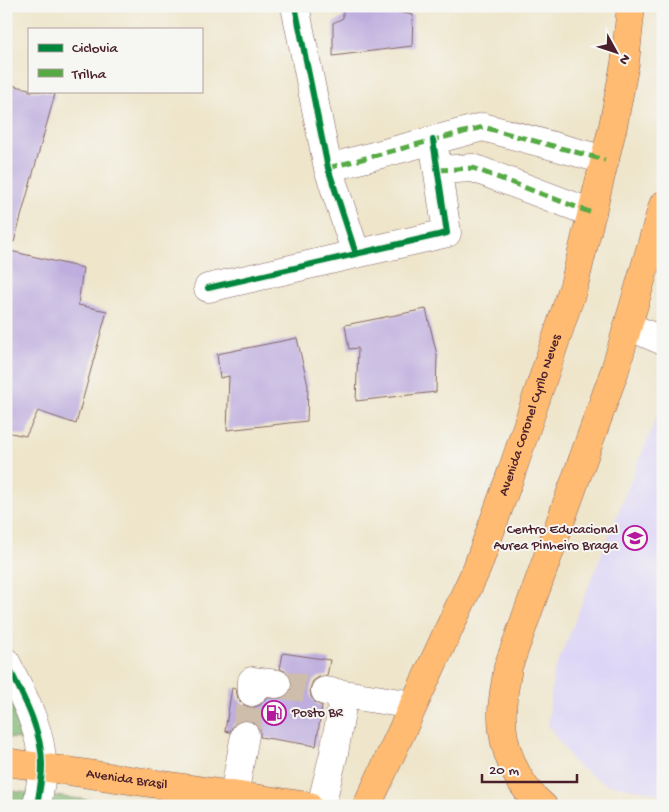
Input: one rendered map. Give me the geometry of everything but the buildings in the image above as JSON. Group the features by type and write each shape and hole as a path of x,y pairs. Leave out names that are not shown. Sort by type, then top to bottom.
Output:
{"highway":[{"name":"Avenida Coronel Cyrilo Neves","path":"367,806 480,559 512,471 574,285 605,160 626,63 631,6"},
{"path":"542,806 518,777 505,746 502,713 508,667 612,379 663,205"},
{"name":"Avenida Brasil","path":"6,762 40,787 234,795 308,806"}],"street":[{"path":"295,6 328,168 356,254"},
{"path":"328,168 483,127 605,160"},
{"path":"208,288 447,233 433,140"},
{"path":"438,170 473,168 592,213"},
{"path":"628,326 663,341"},
{"path":"6,662 34,722 40,744 40,787"},
{"path":"252,692 252,681 277,684"},
{"path":"321,806 334,753 334,693 413,704"},
{"path":"234,795 245,735"}],"shaded area":[{"name":"Centro Educacional Aurea Pinheiro Braga","path":"663,401 663,794 605,784 575,764 548,725 553,675"}],"green space":[{"path":"6,684 36,742 6,737"},
{"path":"6,790 20,792 142,806 6,806"}],"tunnel":[{"path":"277,684 325,691"},
{"path":"245,735 252,692"}],"marked path":[{"path":"328,168 483,127 605,160"},
{"path":"438,170 473,168 592,213"}],"cycle path":[{"path":"295,6 328,168 356,254"},
{"path":"208,288 447,233 433,140"},
{"path":"6,662 19,687 39,740 42,772 37,806"}],"place":[{"name":"Centro Educacional Aurea Pinheiro Braga","path":"635,538"},
{"name":"Posto BR","path":"274,713"}]}
